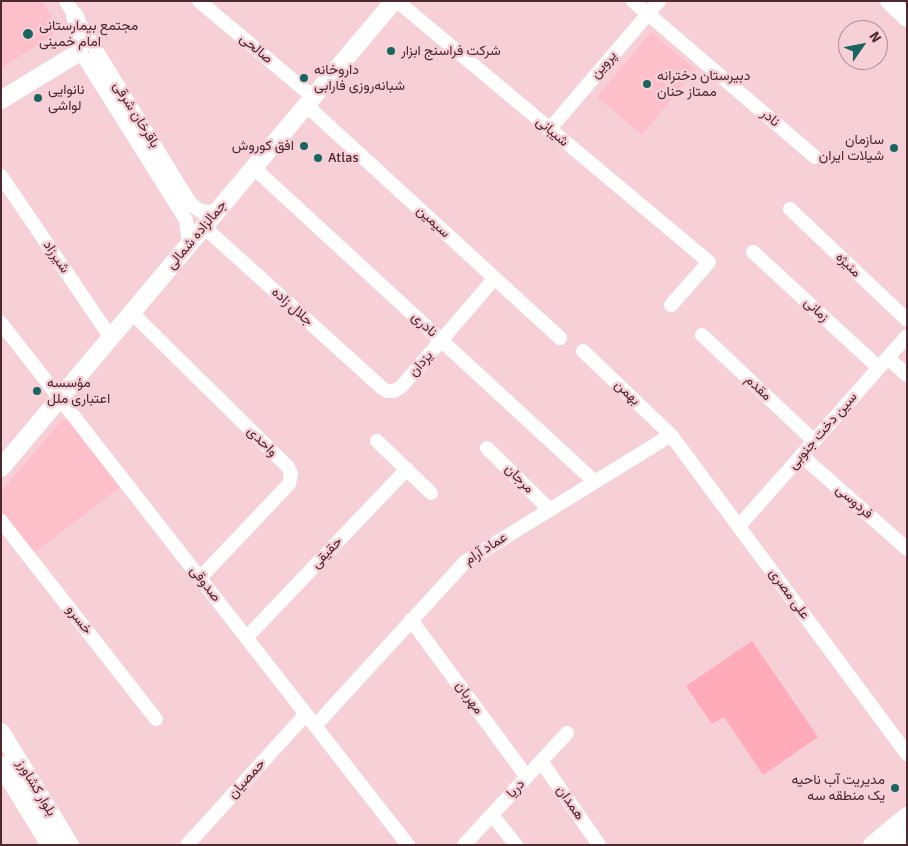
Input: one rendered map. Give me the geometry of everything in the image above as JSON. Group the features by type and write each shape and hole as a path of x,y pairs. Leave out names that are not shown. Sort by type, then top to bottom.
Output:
{"main road":[{"name":"جمالزاده شمالی","path":"1,468 395,1"},
{"path":"889,1 907,18"},
{"path":"1,100 78,53 82,40 75,16"},
{"name":"بلوار کشاورز","path":"1,732 70,845"},
{"name":"بلوار کشاورز","path":"1,765 50,845"},
{"path":"872,845 907,816"},
{"path":"895,845 907,835"}],"street":[{"name":"باقرخان شرقی","path":"66,1 190,203 200,211 216,212"},
{"name":"صالحی","path":"199,1 310,101"},
{"name":"شیبانی","path":"395,1 709,262 671,305"},
{"name":"نادر","path":"633,1 816,157"},
{"name":"پروین","path":"549,130 659,1"},
{"path":"78,53 85,59 186,220 189,245"},
{"name":"سیمین","path":"310,101 560,338"},
{"name":"نادری","path":"254,168 595,482"},
{"name":"شیرزاد","path":"1,176 111,338"},
{"name":"منیژه","path":"790,209 907,320"},
{"name":"جلال زاده","path":"204,227 381,387"},
{"name":"زمانی","path":"753,252 883,363 907,375"},
{"name":"یزدان","path":"381,387 390,391 401,387 495,278"},
{"name":"واحدی","path":"132,313 288,467 291,474 289,484 200,578"},
{"name":"صدوقی","path":"1,323 408,845"},
{"name":"مقدم","path":"702,335 814,442"},
{"name":"سین دخت جنوبی","path":"740,526 907,336"},
{"name":"بهمن","path":"583,351 671,436"},
{"name":"عماد آرام","path":"315,726 465,562 671,436"},
{"name":"علی مصری","path":"671,436 740,526 907,754"},
{"path":"377,441 431,493"},
{"name":"مرجان","path":"487,448 550,510"},
{"name":"فردوسی","path":"802,456 907,549"},
{"name":"حقیقی","path":"246,638 407,469"},
{"name":"خسرو","path":"1,521 156,719"},
{"name":"مهربان","path":"411,620 527,776"},
{"name":"حمصیان","path":"187,845 306,714"},
{"name":"دریا","path":"464,845 567,733"},
{"name":"همدان","path":"541,761 599,845"},
{"path":"492,815 516,845"}],"shaded area":[{"name":"مجتمع بیمارستانی امام خمینی","path":"1,1 42,1 56,24 53,35 1,68"},
{"name":"دبیرستان دخترانه ممتاز حنان","path":"651,32 696,70 642,135 597,97"},
{"path":"62,420 69,420 120,487 33,554 1,513 1,492"},
{"path":"752,641 818,737 763,775 724,717 712,724 686,686"}],"place":[{"name":"مجتمع بیمارستانی امام خمینی","path":"28,34"},
{"name":"شرکت فراسنج ابزار","path":"391,51"},
{"name":"داروخانه شبانه‌روزی فارابی","path":"304,78"},
{"name":"دبیرستان دخترانه ممتاز حنان","path":"647,84"},
{"name":"نانوایی لواشی","path":"38,98"},
{"name":"افق کوروش","path":"304,146"},
{"name":"سازمان شیلات ایران","path":"894,148"},
{"name":"Atlas","path":"318,158"},
{"name":"مؤسسه اعتباری ملل","path":"37,391"},
{"name":"مدیریت آب ناحیه یک منطقه سه","path":"895,788"}]}
